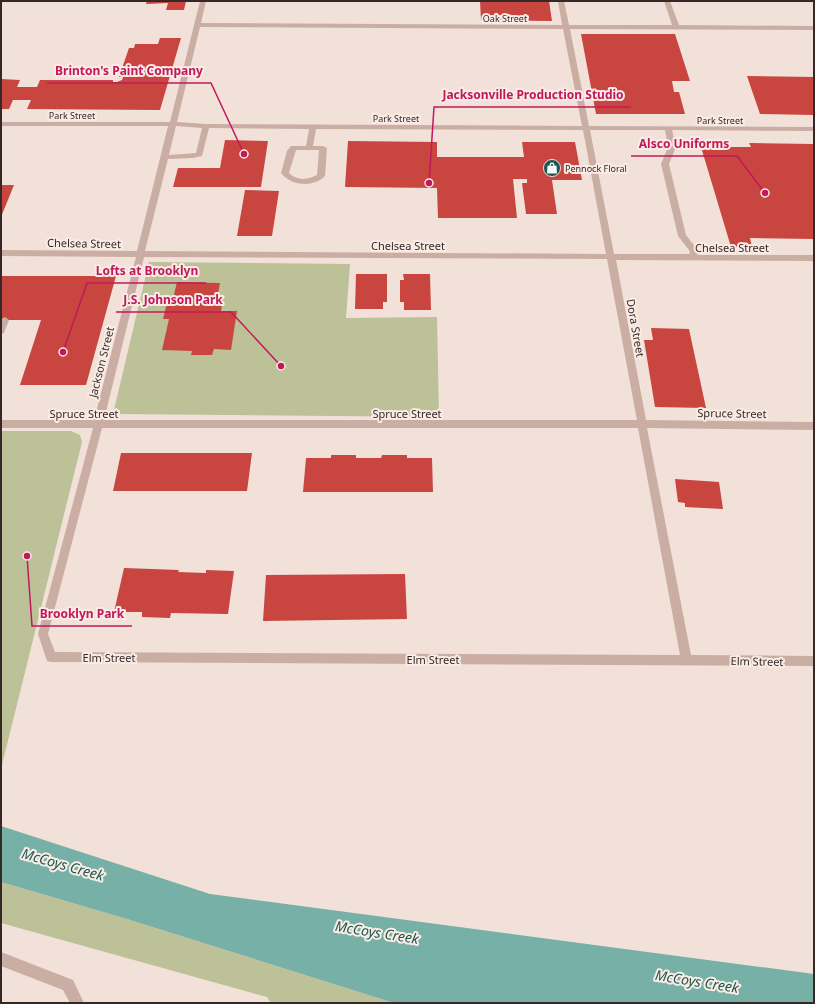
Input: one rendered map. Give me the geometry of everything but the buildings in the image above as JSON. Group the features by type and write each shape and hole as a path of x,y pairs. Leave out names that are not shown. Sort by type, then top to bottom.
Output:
{"street":[{"name":"Jackson Street","path":"51,656 43,634 98,425 139,254 165,157 203,1"},
{"name":"Dora Street","path":"561,1 611,257 686,660"},
{"path":"667,1 676,27"},
{"name":"Oak Street","path":"196,25 814,28"},
{"name":"Park Street","path":"1,124 173,124 206,126 814,130"},
{"path":"165,157 193,156 199,154 206,126"},
{"path":"309,148 314,127"},
{"path":"668,129 672,147 665,164 682,236 693,250 694,257"},
{"path":"294,148 309,148 323,148 321,176 314,181 297,181 288,178 285,173 291,151 294,148"},
{"name":"Chelsea Street","path":"1,253 814,258"},
{"path":"1,331 5,320"},
{"name":"Spruce Street","path":"1,424 642,424 814,426"},
{"name":"Elm Street","path":"51,656 814,661"},
{"path":"1,959 68,985 77,1003"}],"green space":[{"path":"149,262 350,264 346,318 437,317 439,417 113,414"},
{"path":"1,431 71,431 80,435 82,442 1,769"},
{"path":"1,882 127,919 394,1003 271,1003 267,997 1,923"}],"water":[{"name":"McCoys Creek","path":"1,826 210,894 814,974 814,1003 394,1003 127,919 1,882"}],"place":[{"name":"Brinton's Paint Company","path":"244,154"},
{"name":"Pennock Floral","path":"552,168"},
{"name":"Jacksonville Production Studio","path":"429,183"},
{"name":"Alsco Uniforms","path":"765,193"},
{"name":"Lofts at Brooklyn","path":"63,352"},
{"name":"J.S. Johnson Park","path":"281,366"},
{"name":"Brooklyn Park","path":"27,556"}]}
